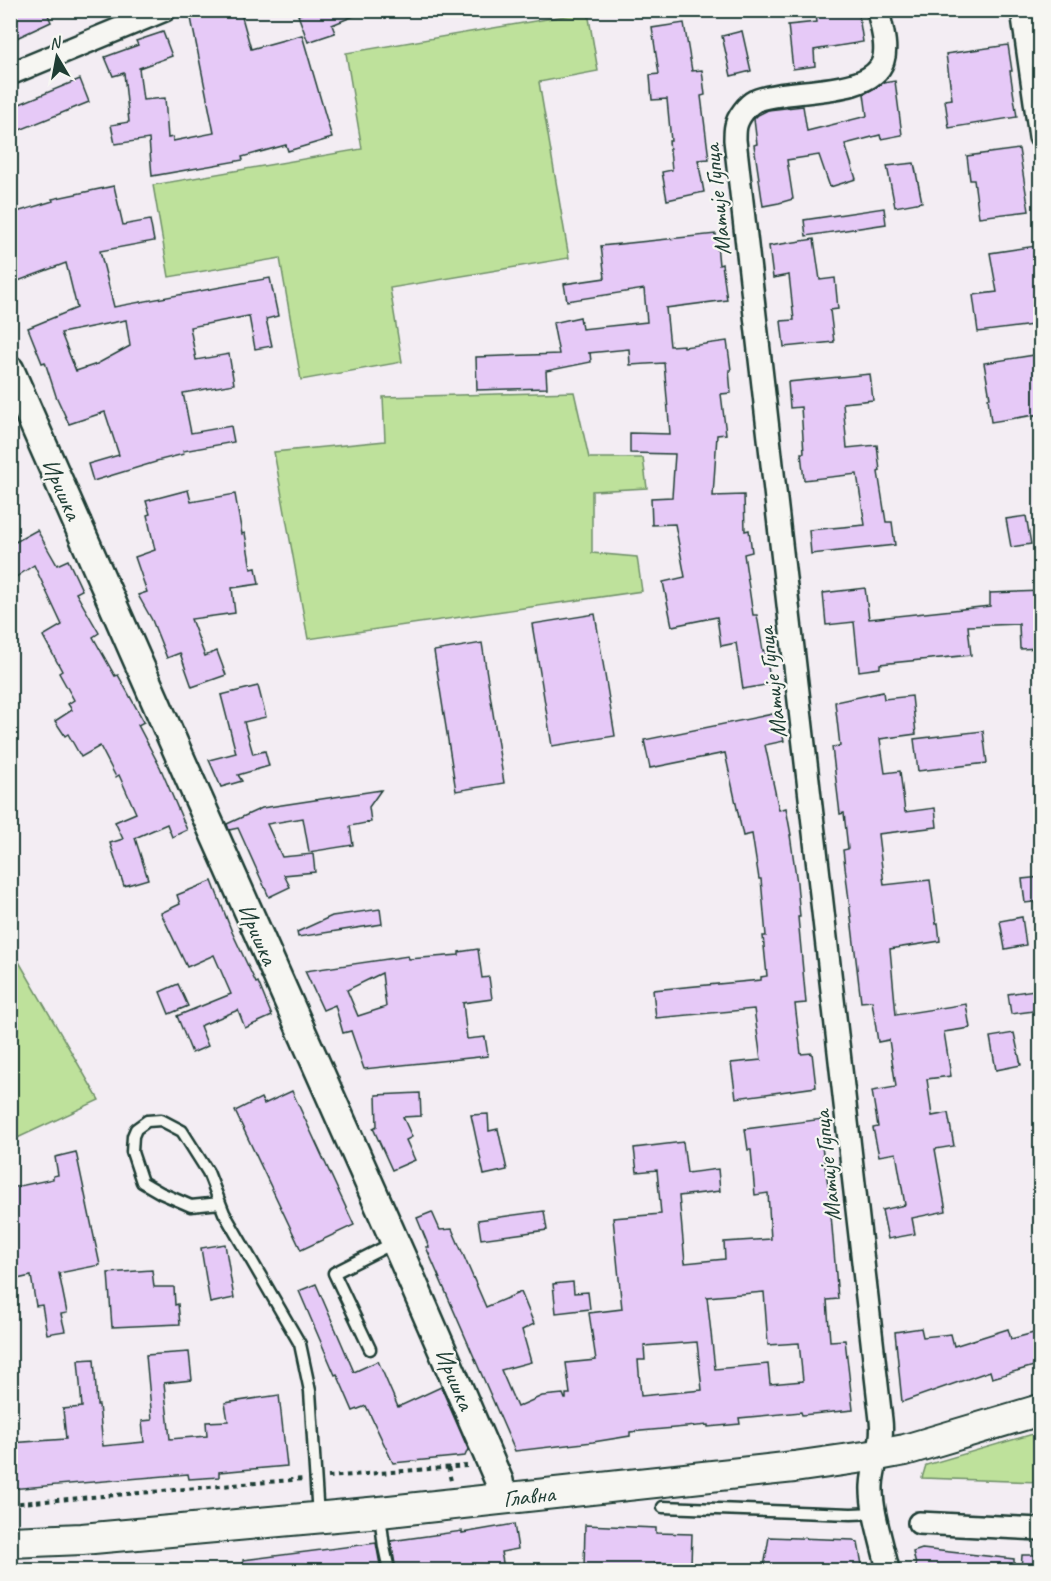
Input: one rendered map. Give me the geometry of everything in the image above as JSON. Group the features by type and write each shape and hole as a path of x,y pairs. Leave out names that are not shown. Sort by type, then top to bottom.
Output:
{"main road":[{"name":"Главна","path":"10,1542 82,1539 380,1512 783,1468 878,1455 923,1445 1041,1410"}],"street":[{"path":"10,74 165,10"},
{"name":"Матије Гупца","path":"878,10 884,41 884,58 877,72 864,81 848,85 807,93 772,96 753,102 739,118 735,133 882,1427 881,1444 872,1484 888,1570"},
{"path":"1022,10 1041,137"},
{"name":"Иришка","path":"10,370 396,1242 492,1463 499,1481 502,1499"},
{"path":"919,1523 1041,1529"}],"lane":[{"path":"220,1203 191,1206 142,1182 132,1152 136,1129 147,1121 161,1120 182,1131 208,1172 224,1213 300,1344 310,1391 318,1517"},
{"path":"370,1349 334,1273 396,1242"},
{"path":"663,1507 876,1513"},
{"path":"380,1512 389,1570"}],"path":[{"path":"10,1504 492,1463"}],"green space":[{"path":"588,12 598,71 539,82 569,258 390,288 402,362 301,380 280,258 169,277 153,185 362,149 346,53"},
{"path":"574,392 589,458 643,458 647,488 592,491 592,553 637,557 642,591 308,639 274,452 385,441 383,397"},
{"path":"11,948 99,1100 10,1141"},
{"path":"1040,1432 1040,1482 922,1478 926,1465"}],"building":[{"path":"10,10 46,10 51,22 10,41"},
{"path":"240,10 251,49 302,35 332,138 288,151 286,145 242,157 243,160 152,176 149,139 115,144 111,125 129,122 124,73 113,76 105,57 138,45 136,41 163,32 172,56 139,68 143,100 165,98 168,138 173,137 173,141 214,133 191,18 213,14 214,16"},
{"path":"311,10 366,11 332,25 335,33 308,42 298,15"},
{"path":"815,10 858,10 863,42 814,50 815,66 793,69 788,25 817,22"},
{"path":"684,23 692,71 702,70 705,95 701,96 709,159 698,160 704,192 667,200 662,172 672,170 669,141 671,141 667,99 652,100 650,75 659,74 652,28"},
{"path":"742,31 751,71 731,76 722,36"},
{"path":"1008,45 1017,117 949,128 945,100 952,99 946,54"},
{"path":"80,79 89,102 10,134 10,108"},
{"path":"895,81 902,135 881,139 880,135 845,144 856,179 830,187 819,155 787,160 793,199 763,206 754,145 757,144 754,119 758,115 768,110 803,106 807,131 867,116 864,94 883,83"},
{"path":"1019,149 1029,211 979,217 974,180 970,180 967,156"},
{"path":"914,163 922,202 895,207 887,166"},
{"path":"114,186 123,225 150,220 154,241 100,251 114,307 270,278 278,316 266,319 272,346 255,349 249,316 190,327 196,360 229,354 234,384 183,393 191,433 231,426 234,442 183,451 184,454 93,481 88,464 119,455 105,412 69,424 56,396 45,362 42,363 28,328 77,308 66,263 10,284 10,214 53,201 52,199","holes":["126,320 130,346 97,364 76,371 61,333"]},
{"path":"884,208 886,224 806,236 804,220"},
{"path":"716,234 719,265 722,264 727,300 666,308 670,346 684,345 684,347 727,341 731,393 721,394 726,434 717,435 713,496 744,495 745,531 749,530 752,552 744,554 753,615 757,615 771,684 743,689 736,643 721,646 717,617 672,626 663,582 685,577 675,524 652,525 651,498 672,497 675,454 630,453 630,433 670,434 664,363 630,365 629,349 588,353 590,353 591,362 546,371 547,388 477,390 476,357 559,354 553,323 580,317 582,329 647,322 644,289 567,301 564,284 605,278 601,246"},
{"path":"814,239 820,280 835,278 838,309 830,310 834,342 784,347 781,321 794,320 789,275 773,278 769,246"},
{"path":"1036,246 1041,270 1041,324 978,332 973,295 997,292 990,253"},
{"path":"1041,354 1041,414 991,422 988,398 990,398 984,363"},
{"path":"870,374 873,400 843,403 847,448 877,445 880,471 878,472 886,522 892,522 895,545 811,554 809,530 865,525 857,474 804,480 801,453 804,453 801,407 790,408 788,382"},
{"path":"188,490 191,502 235,494 251,569 256,568 259,584 232,588 235,613 191,619 205,656 217,651 226,675 192,687 180,653 167,658 152,620 138,595 147,592 135,557 155,550 146,501"},
{"path":"1026,516 1031,544 1011,547 1006,519"},
{"path":"37,530 57,565 68,560 82,590 76,593 99,633 93,637 115,676 118,675 144,722 138,725 160,767 187,830 172,837 167,824 135,838 148,879 124,886 110,843 123,839 115,822 136,813 119,775 116,777 100,746 81,757 68,734 65,736 55,721 72,710 68,704 74,700 59,673 62,671 43,636 62,625 34,565 10,581 10,545"},
{"path":"865,588 869,619 990,606 990,593 1041,591 1040,648 1020,649 1019,624 968,626 971,655 880,664 880,668 859,671 854,622 826,625 823,593"},
{"path":"595,614 615,736 552,746 532,624"},
{"path":"482,643 504,783 456,791 434,651"},
{"path":"258,686 266,717 244,722 253,754 265,751 269,766 238,775 242,781 221,787 209,760 236,753 221,695"},
{"path":"883,692 884,699 912,696 916,734 880,739 885,773 900,771 905,812 935,808 937,827 878,834 884,885 930,880 940,941 890,949 896,1015 966,1004 970,1028 944,1032 951,1076 927,1079 932,1116 948,1113 954,1146 935,1149 946,1211 912,1218 915,1234 888,1239 882,1210 905,1205 896,1153 879,1156 873,1128 878,1127 872,1091 896,1087 889,1040 878,1042 872,1001 861,1002 843,850 848,849 844,813 840,814 832,747 840,746 835,702"},
{"path":"778,713 784,741 765,745 779,810 786,808 791,835 806,1003 795,1004 801,1054 812,1053 816,1087 736,1098 731,1063 761,1060 754,1009 656,1018 653,990 761,980 761,977 767,976 761,879 759,879 752,834 743,836 725,753 650,768 644,740"},
{"path":"983,731 987,763 918,771 914,739"},
{"path":"381,790 369,807 371,822 350,826 353,845 309,852 303,818 267,824 282,857 313,854 315,872 284,875 290,887 269,897 238,828 229,830 227,824 262,808"},
{"path":"1041,877 1041,901 1025,903 1022,879"},
{"path":"212,881 232,932 256,983 258,982 272,1016 245,1028 238,1010 200,1026 208,1046 192,1053 177,1016 231,994 214,955 187,967 161,913 180,904 177,895"},
{"path":"380,909 382,924 298,937 297,932 332,916"},
{"path":"1022,917 1026,945 1005,949 1000,921"},
{"path":"478,949 482,978 489,977 492,999 463,1003 467,1039 485,1037 488,1056 364,1069 351,1031 343,1033 335,1005 323,1010 305,971 408,956 409,959 459,955 459,952","holes":["382,973 386,1007 358,1016 347,990"]},
{"path":"178,984 188,1006 169,1014 160,992"},
{"path":"1041,989 1041,1010 1011,1014 1008,994"},
{"path":"1014,1033 1021,1065 996,1070 990,1037"},
{"path":"292,1091 354,1225 301,1250 235,1111 261,1098 264,1104"},
{"path":"420,1093 421,1116 403,1117 412,1137 406,1140 415,1160 392,1170 373,1128 377,1126 376,1095"},
{"path":"488,1114 489,1131 498,1129 507,1170 484,1175 471,1115"},
{"path":"823,1119 826,1140 821,1141 829,1191 838,1299 827,1300 830,1341 845,1340 853,1410 739,1418 740,1424 630,1432 630,1436 515,1451 426,1247 429,1247 417,1218 432,1212 440,1230 452,1229 486,1307 521,1292 534,1324 522,1330 531,1362 501,1370 517,1407 542,1396 563,1394 566,1399 566,1394 570,1394 566,1363 596,1360 589,1313 622,1309 613,1218 661,1214 657,1170 637,1172 634,1148 683,1142 687,1173 718,1169 720,1191 679,1196 685,1263 725,1259 724,1242 771,1239 768,1193 755,1195 751,1150 748,1150 745,1129","holes":["764,1292 768,1345 799,1343 803,1381 770,1384 768,1364 715,1369 707,1297","697,1342 702,1390 641,1396 638,1360 645,1360 644,1346"]},
{"path":"76,1152 100,1265 59,1273 67,1313 61,1314 65,1331 47,1334 42,1305 36,1306 31,1276 17,1279 10,1250 10,1188 53,1179 53,1176 58,1175 55,1157"},
{"path":"544,1211 547,1230 481,1239 478,1220"},
{"path":"225,1244 234,1298 210,1303 201,1248"},
{"path":"152,1270 154,1287 174,1287 175,1305 178,1304 180,1324 112,1327 108,1273"},
{"path":"573,1282 574,1293 588,1292 590,1309 556,1313 553,1284"},
{"path":"316,1284 354,1372 378,1361 398,1407 441,1387 468,1449 465,1456 393,1463 366,1406 353,1411 337,1374 335,1375 299,1291"},
{"path":"921,1328 923,1337 951,1334 954,1346 1008,1329 1011,1339 1041,1331 1041,1364 992,1378 990,1371 902,1402 895,1332"},
{"path":"189,1352 192,1380 164,1383 170,1439 207,1436 206,1422 228,1421 225,1403 279,1395 287,1466 219,1472 219,1477 189,1479 188,1474 10,1489 10,1443 66,1439 63,1409 82,1407 78,1360 94,1359 103,1446 144,1442 142,1421 152,1420 146,1355"},
{"path":"514,1524 518,1549 501,1552 504,1568 396,1570 391,1541"},
{"path":"585,1525 656,1528 656,1533 692,1534 691,1564 655,1563 655,1570 584,1570"},
{"path":"769,1537 853,1540 858,1543 863,1570 787,1570 764,1567"},
{"path":"376,1543 381,1570 243,1570 243,1560"},
{"path":"922,1549 1014,1559 1014,1570 917,1570 913,1552"},
{"path":"1022,1555 1041,1555 1041,1570 1021,1570"}]}
